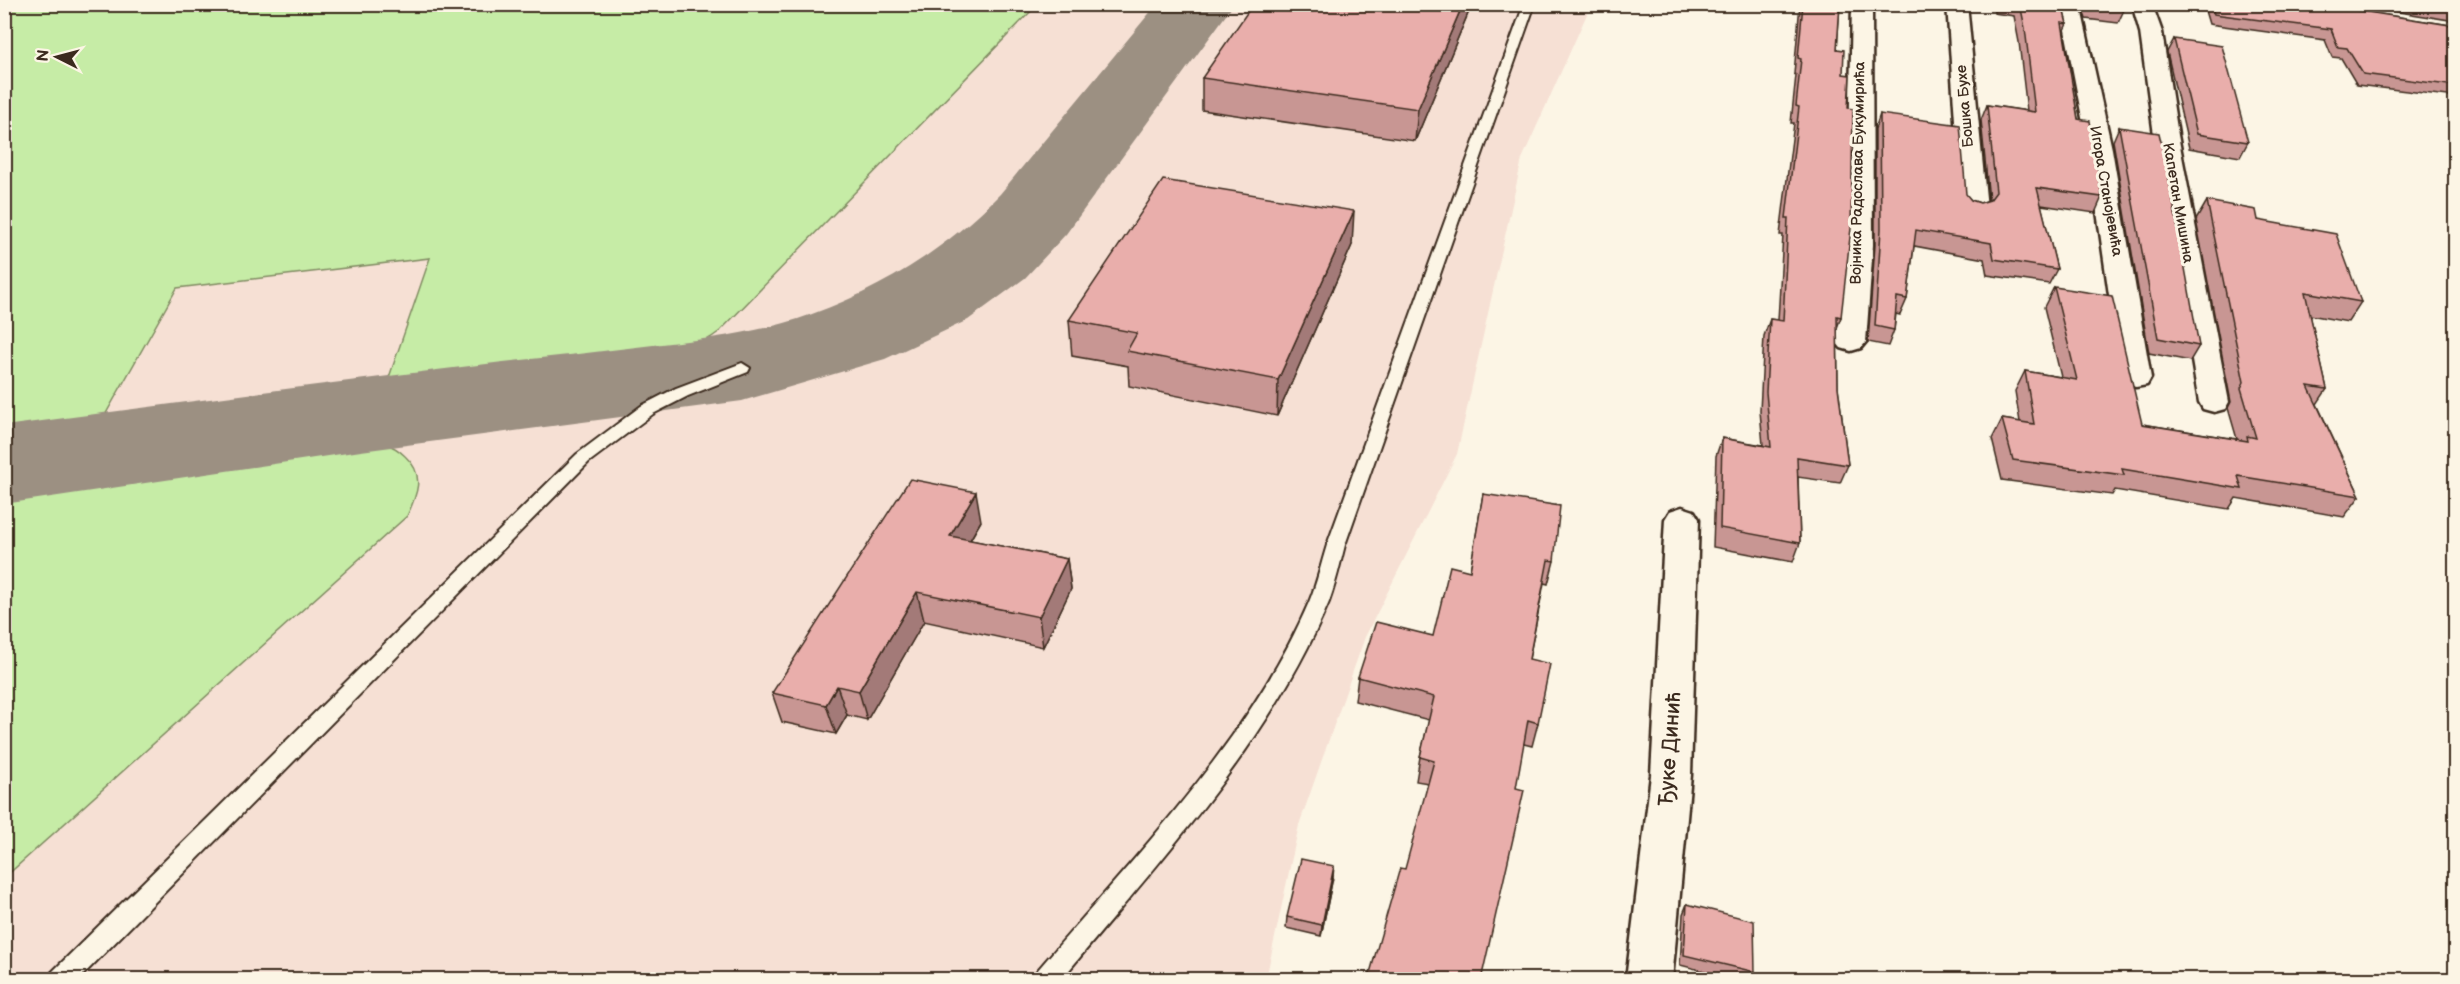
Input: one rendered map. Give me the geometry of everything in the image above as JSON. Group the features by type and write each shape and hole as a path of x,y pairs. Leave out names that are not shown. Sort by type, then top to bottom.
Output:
{"street":[{"name":"Војника Радослава Букумирића","path":"1851,342 1860,244 1862,4"},
{"name":"Бошка Бухе","path":"1957,4 1974,208"},
{"name":"Игора Станојевића","path":"2070,4 2100,149 2136,378"},
{"name":"Капетан Мишина","path":"2142,4 2151,32 2168,147 2214,402"},
{"name":"Ђуке Динић","path":"1649,980 1671,775 1682,519"}],"lane":[{"path":"1045,980 1230,755 1280,681 1317,608 1336,545 1530,4"},
{"path":"61,980 583,458 647,410 682,392 742,368"}],"shaded area":[{"path":"5,5 1591,5 1522,159 1457,454 1365,637 1299,825 1266,979 5,980"}],"green space":[{"path":"4,5 1037,5 720,331 696,345 652,356 384,392 430,258 177,288 96,431 5,444"},
{"path":"342,443 385,444 399,451 412,463 416,470 418,485 407,516 5,877 5,492"}],"building":[{"path":"1253,4 1463,4 1418,109 1202,78"},
{"path":"1803,4 1840,4 1837,49 1844,50 1843,74 1850,75 1848,108 1853,109 1851,228 1841,317 1837,316 1838,387 1848,465 1797,457 1800,543 1720,528 1722,438 1771,447 1766,392 1770,319 1783,321 1788,218 1786,218 1799,107 1796,106"},
{"path":"2020,4 2062,4 2067,24 2062,23 2078,119 2090,121 2102,197 2037,188 2057,269 1994,259 1991,243 1916,230 1907,299 1897,297 1894,330 1875,326 1881,229 1880,114 1960,125 1966,194 1971,200 1980,203 1990,200 1996,192 1987,105 2035,112"},
{"path":"2091,4 2123,4 2124,10 2092,6"},
{"path":"2211,4 2317,4 2456,26 2456,86 2363,74 2347,48 2338,47 2331,29 2214,14"},
{"path":"2422,4 2456,4 2456,9"},
{"path":"2174,39 2222,46 2248,142 2197,134"},
{"path":"2119,127 2159,133 2199,346 2158,338"},
{"path":"1163,180 1354,211 1278,380 1127,351 1137,333 1069,320"},
{"path":"2207,201 2256,210 2258,220 2336,234 2361,302 2305,292 2327,389 2308,386 2360,496 2238,476 2242,489 2122,469 2124,475 2013,460 2002,419 2034,424 2025,371 2077,380 2054,287 2112,296 2142,424 2248,441 2247,436 2256,438 2241,388 2244,382"},
{"path":"910,479 976,492 950,536 1067,559 1039,617 917,592 859,691 837,686 826,705 772,693"},
{"path":"1483,494 1560,506 1554,561 1548,560 1529,659 1550,664 1538,723 1528,720 1516,788 1524,790 1481,980 1368,980 1400,868 1405,869 1434,761 1420,757 1434,697 1358,677 1376,622 1433,636 1450,566 1470,571"},
{"path":"1301,859 1334,866 1322,925 1287,917"},
{"path":"1687,904 1754,921 1755,972 1684,955"}],"taxiway":[{"path":"4,465 361,415 742,368 848,337 932,298 990,257 1008,241 1033,214 1197,4"}]}
